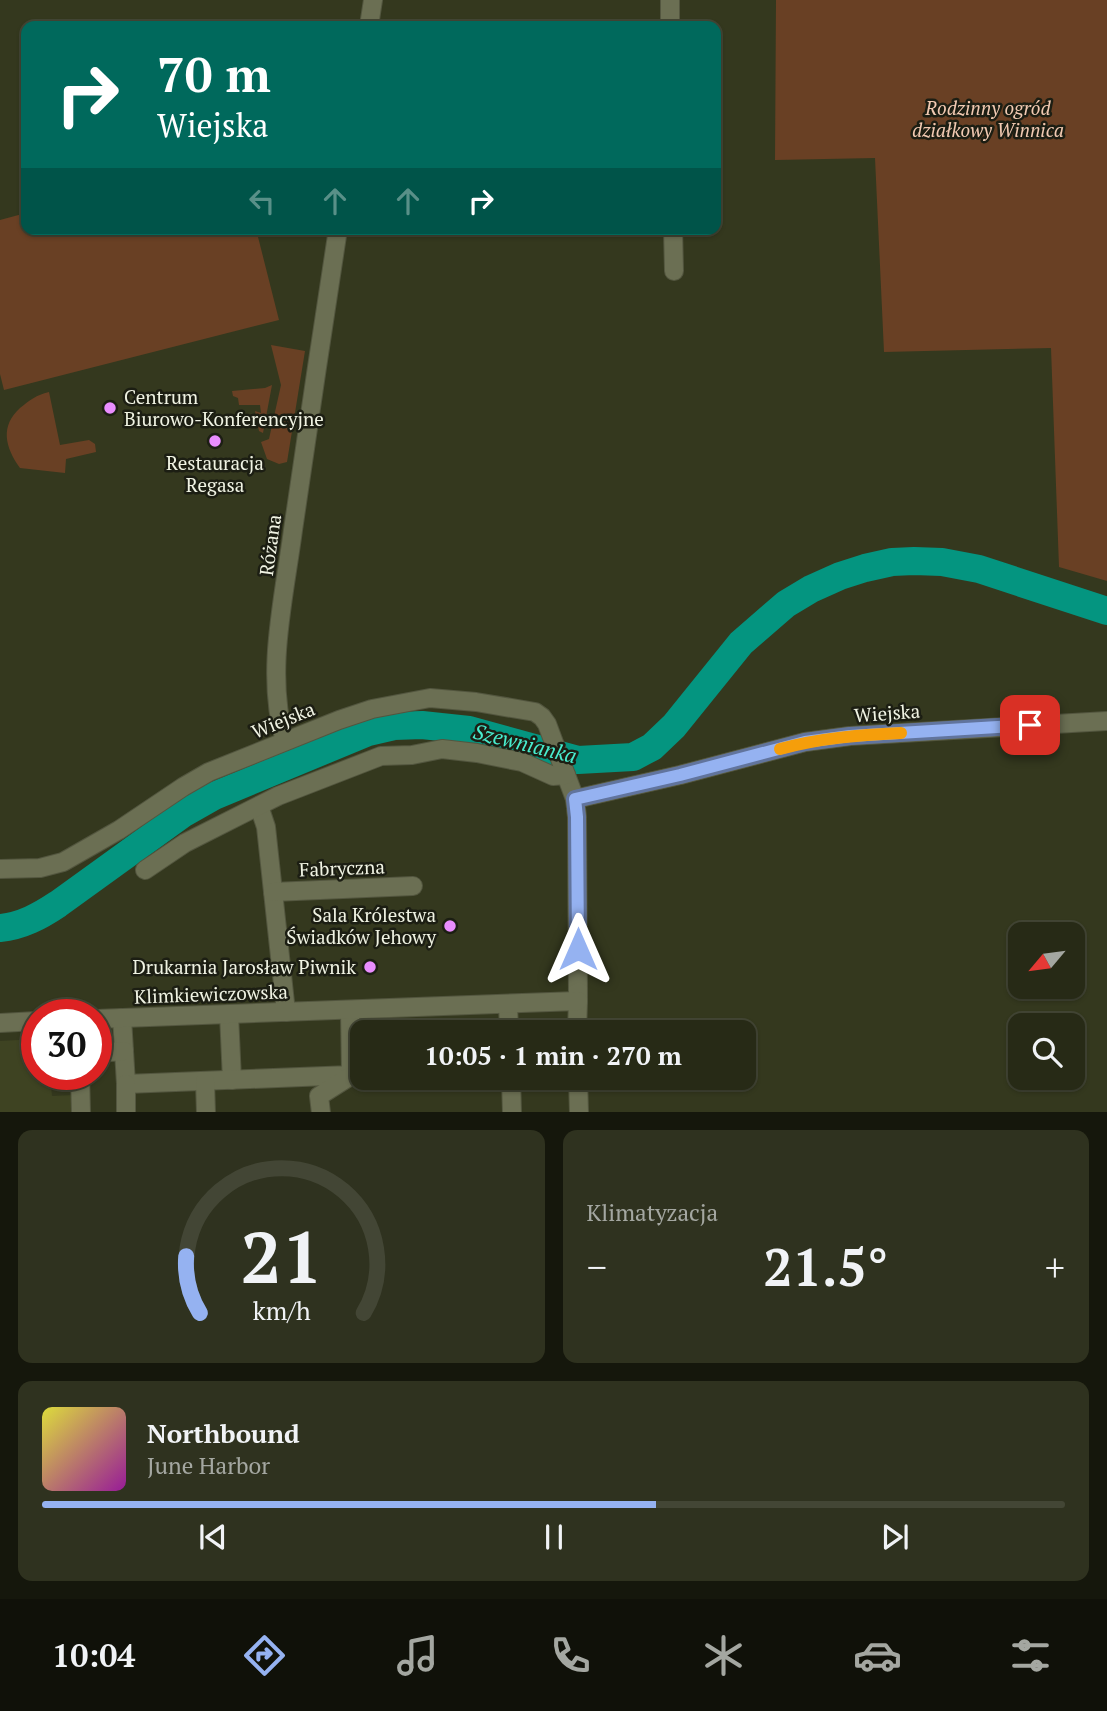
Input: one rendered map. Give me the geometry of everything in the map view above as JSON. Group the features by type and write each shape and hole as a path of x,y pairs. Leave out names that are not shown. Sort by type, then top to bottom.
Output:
{"street":[{"path":"370,21 373,0"},
{"path":"670,0 670,21"},
{"name":"Różana","path":"285,741 276,688 276,654 337,235"},
{"path":"673,235 674,271"},
{"name":"Wiejska","path":"0,869 40,868 63,862 120,830 209,772 339,720 372,709 430,698 476,702 535,712 547,724 575,799 805,742 850,736 1107,721"},
{"path":"145,870 185,844 278,796 381,756 412,755 442,749 522,762 553,776 566,775"},
{"path":"575,799 577,1020"},
{"name":"Fabryczna","path":"259,806 266,827 286,1012"},
{"name":"Fabryczna","path":"273,892 413,887"},
{"name":"Klimkiewiczowska","path":"112,1018 578,1002"},
{"path":"508,1004 509,1020"},
{"path":"350,1010 351,1020"},
{"path":"229,1014 232,1080"},
{"path":"122,1018 126,1112"},
{"path":"0,1023 21,1022"},
{"path":"112,1052 124,1051"},
{"path":"126,1084 350,1075"},
{"path":"321,1112 319,1096 350,1078"},
{"path":"205,1081 206,1112"},
{"path":"80,1090 81,1112"},
{"path":"511,1090 512,1112"},
{"path":"578,1090 579,1112"}],"shaded area":[{"path":"21,1040 21,1090 51,1090 52,1096 74,1095 74,1112 0,1112 0,1041"}],"green space":[{"name":"Rodzinny ogród działkowy Winnica","path":"776,0 1107,0 1107,581 1059,567 1051,348 884,352 875,158 775,160"},
{"path":"21,214 21,235 258,235 279,320 4,390 0,374 0,220"},
{"path":"271,345 305,351 287,462 279,464 267,459 261,442 269,439 281,385"},
{"path":"272,385 263,433 259,431 255,411 261,413 260,405 239,405 238,398 233,396 232,391"},
{"path":"49,392 60,445 89,440 95,444 96,452 66,459 65,473 20,468 8,445 7,429 14,415 30,400"}],"waterway":[{"name":"Szewnianka","path":"0,928 23,923 51,908 184,813 214,796 368,732 394,726 422,725 469,730 578,760 633,757 652,747 674,726 741,643 786,604 811,589 865,568 892,562 942,562 979,569 1107,611"}],"slow traffic":[{"path":"780,749 805,742 850,736 901,733"}],"place":[{"name":"Centrum Biurowo-Konferencyjne","path":"110,408"},
{"name":"Restauracja Regasa","path":"215,441"},
{"name":"Sala Królestwa Świadków Jehowy","path":"450,926"},
{"name":"Drukarnia Jarosław Piwnik","path":"370,967"}],"route":[{"path":"578,949 575,799 805,742 850,736 1030,725"}]}
